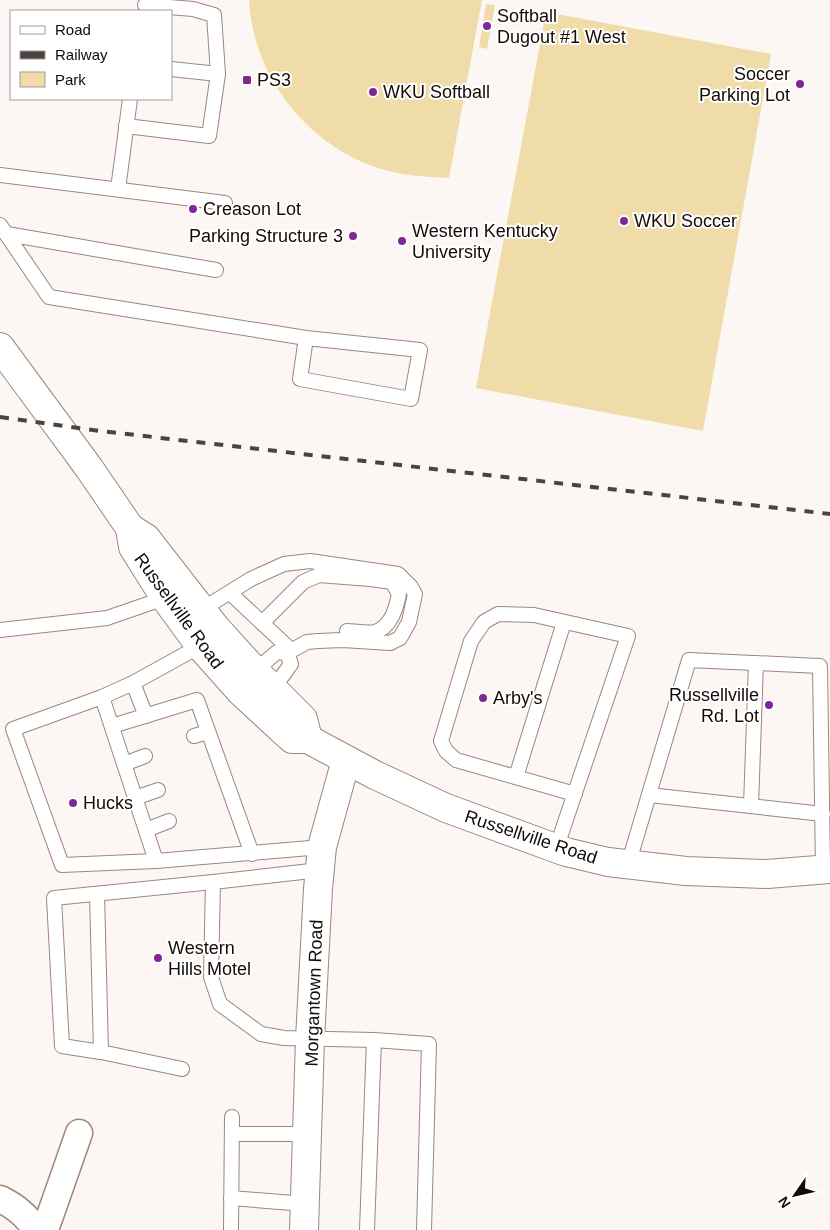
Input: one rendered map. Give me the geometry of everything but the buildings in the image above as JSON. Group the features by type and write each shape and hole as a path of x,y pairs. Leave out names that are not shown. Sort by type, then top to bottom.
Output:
{"main road":[{"name":"Russellville Road","path":"0,347 89,468 130,528 146,538 201,610 264,680 303,719 308,739"},
{"name":"Russellville Road","path":"130,528 133,547 165,598 200,646 241,692 292,738 308,739 346,760 446,808 556,849 608,862 686,872 768,874 827,869"},
{"name":"Morgantown Road","path":"305,1217 310,1038 321,859 346,760"}],"street":[{"path":"45,1230 79,1133"},
{"path":"0,1199 20,1212 36,1230"}],"lane":[{"path":"126,126 209,136 218,74 214,15 194,4 145,5"},
{"path":"172,69 218,74"},
{"path":"118,189 130,100"},
{"path":"0,175 224,203"},
{"path":"3,230 216,270"},
{"path":"3,230 49,297 306,338 420,350 411,398 300,380 306,338"},
{"path":"201,610 251,579 284,564 310,561 398,574 415,594 410,622 400,638 390,643 343,640 307,642"},
{"path":"262,623 303,582 319,575 392,582 399,594 396,611 386,626 374,632 334,631 318,633 307,642 289,651 277,652 264,680"},
{"path":"230,593 289,651 291,664 264,680"},
{"path":"0,630 107,618 165,598"},
{"path":"556,849 628,636 534,615 498,614 484,622 471,641 441,741 446,751 456,760 574,794"},
{"path":"516,777 564,622"},
{"path":"200,646 133,683 102,697 13,729 62,865 252,854 321,859"},
{"path":"628,865 689,660 820,666 823,814 827,869"},
{"path":"751,806 756,663"},
{"path":"133,683 146,716"},
{"path":"102,697 156,861"},
{"path":"112,726 197,700 220,766 225,800 252,854"},
{"path":"194,736 208,732"},
{"path":"124,764 145,756"},
{"path":"207,772 220,766"},
{"path":"135,798 158,790"},
{"path":"649,796 823,814"},
{"path":"146,830 169,821"},
{"path":"182,1069 62,1046 54,898 213,882 321,859"},
{"path":"213,882 210,977 220,1004 261,1034 284,1038 374,1040 429,1044 424,1230"},
{"path":"97,894 101,1052"},
{"path":"367,1230 374,1040"},
{"path":"231,1230 232,1117"},
{"path":"232,1134 308,1134"},
{"path":"231,1198 305,1217"}],"green space":[{"name":"WKU Softball","path":"249,0 482,0 449,178 409,175 385,170 358,160 333,146 310,128 290,106 274,83 261,57 253,29"},
{"name":"Softball Dugout #1 West","path":"486,4 495,5 487,49 479,47"},
{"name":"WKU Soccer","path":"546,12 771,54 703,431 476,388"}],"railway":[{"path":"0,417 100,431 830,514"}],"place":[{"name":"Softball Dugout #1 West","path":"487,26"},
{"name":"PS3","path":"247,80"},
{"name":"Soccer Parking Lot","path":"800,84"},
{"name":"WKU Softball","path":"373,92"},
{"name":"Creason Lot","path":"193,209"},
{"name":"WKU Soccer","path":"624,221"},
{"name":"Parking Structure 3","path":"353,236"},
{"name":"Western Kentucky University","path":"402,241"},
{"name":"Arby's","path":"483,698"},
{"name":"Russellville Rd. Lot","path":"769,705"},
{"name":"Hucks","path":"73,803"},
{"name":"Western Hills Motel","path":"158,958"}]}
